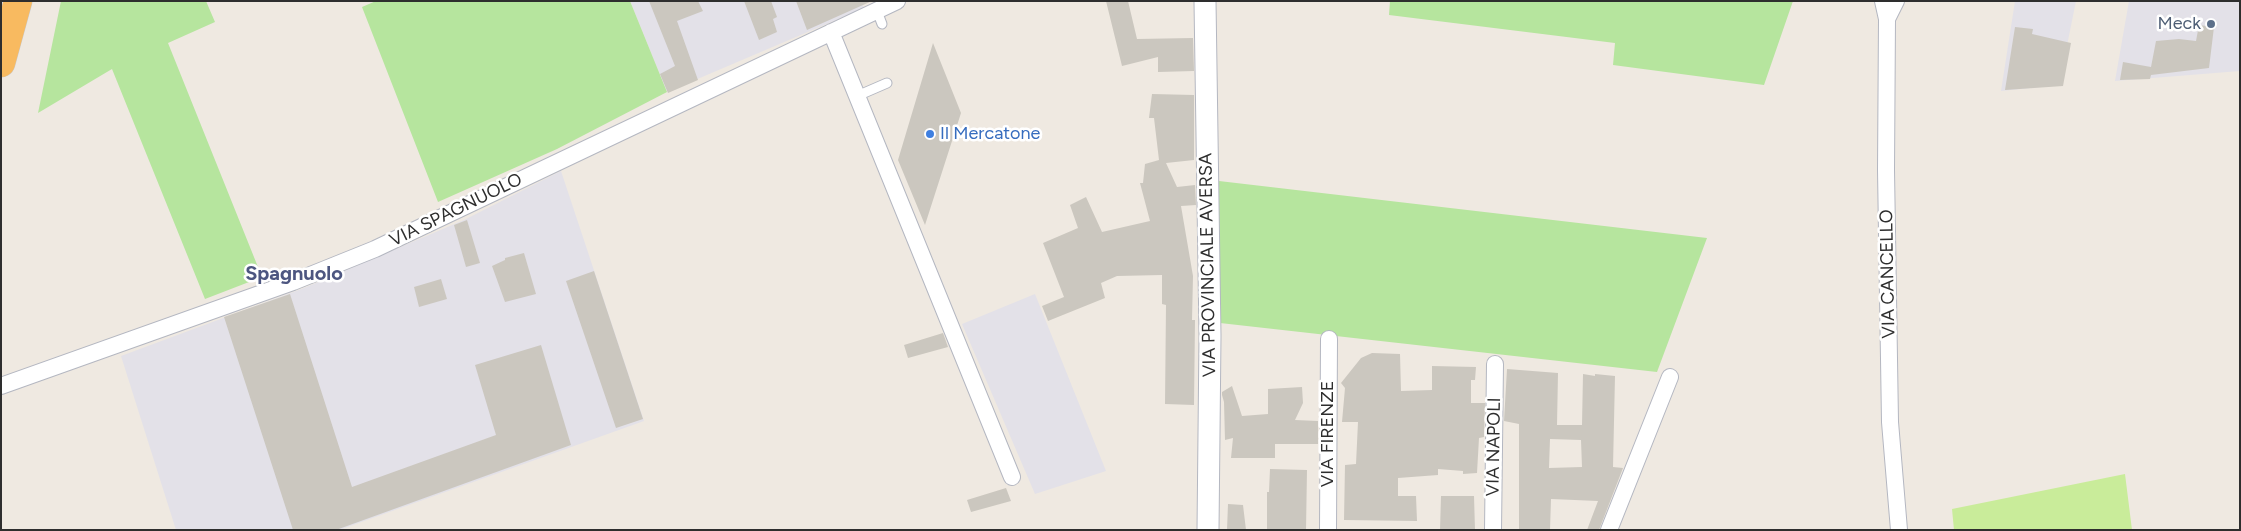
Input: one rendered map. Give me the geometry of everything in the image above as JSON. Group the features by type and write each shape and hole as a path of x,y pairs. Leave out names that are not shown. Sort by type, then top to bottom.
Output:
{"highway":[{"path":"1,63 18,1"}],"street":[{"name":"VIA SPAGNUOLO","path":"1,386 294,282 375,249 831,32 880,17 897,1"},
{"name":"VIA PROVINCIALE AVERSA","path":"1205,1 1210,336 1208,530"},
{"path":"1883,1 1887,18"},
{"path":"1887,18 1896,1"},
{"name":"VIA CANCELLO","path":"1887,18 1886,170 1890,413 1899,530"},
{"path":"831,32 1012,477"},
{"name":"VIA FIRENZE","path":"1328,530 1329,339"},
{"name":"VIA NAPOLI","path":"1492,530 1495,364"},
{"path":"1609,530 1670,377"}],"lane":[{"path":"857,96 887,82"}],"shaded area":[{"path":"630,1 861,1 864,8 667,92"},
{"path":"2015,1 2076,1 2059,85 2001,91"},
{"path":"2129,1 2240,2 2240,71 2115,81"},
{"path":"561,171 644,421 339,530 176,530 121,356 304,288 464,220"},
{"path":"1035,294 1106,471 1035,494 962,324"}],"green space":[{"path":"61,1 206,1 215,22 168,43 262,277 205,299 112,69 38,113"},
{"path":"376,1 630,1 667,92 557,149 438,202 362,7"},
{"path":"1390,1 1793,1 1764,85 1613,65 1615,43 1389,15"},
{"path":"1219,181 1707,238 1657,372 1220,323"},
{"path":"2125,474 2132,530 1954,530 1952,509"}],"building":[{"path":"649,1 698,1 703,11 677,21 698,80 668,93 660,74 675,66"},
{"path":"744,1 771,1 777,17 773,19 777,32 759,40"},
{"path":"796,1 872,1 807,30"},
{"path":"1106,1 1128,1 1137,39 1193,38 1194,71 1158,72 1158,57 1122,66"},
{"path":"2199,25 2214,27 2209,68 2151,75 2150,79 2120,80 2123,62 2151,67 2156,41 2179,39 2196,41"},
{"path":"2015,27 2033,29 2032,34 2071,43 2063,86 2005,90"},
{"name":"Il Mercatone","path":"933,43 961,113 925,225 898,160"},
{"path":"1152,94 1194,95 1194,160 1166,163 1177,187 1195,185 1196,205 1181,206 1193,276 1192,320 1195,320 1194,405 1165,404 1166,305 1162,304 1162,275 1117,276 1101,283 1105,298 1048,321 1042,306 1064,297 1043,243 1078,228 1070,205 1086,197 1102,232 1150,221 1140,183 1143,183 1145,164 1159,160 1154,118 1149,118"},
{"path":"467,220 480,263 466,267 454,225"},
{"path":"524,253 536,294 505,302 492,266 505,260 505,258"},
{"path":"594,271 643,419 616,428 566,281"},
{"path":"441,279 447,299 419,307 414,287"},
{"path":"290,294 352,487 496,435 475,365 541,345 571,445 336,530 293,530 224,317"},
{"path":"943,333 948,347 908,358 904,345"},
{"path":"1372,353 1400,354 1401,391 1432,390 1432,366 1476,367 1475,380 1471,380 1471,403 1485,403 1484,437 1479,438 1477,473 1463,474 1463,471 1438,469 1438,475 1398,478 1398,496 1416,496 1417,521 1344,520 1345,465 1356,464 1358,422 1342,422 1345,388 1341,383 1361,358"},
{"path":"1507,369 1558,373 1557,425 1582,425 1583,374 1615,376 1613,467 1623,468 1599,530 1587,530 1598,501 1551,499 1550,530 1519,530 1519,424 1504,421","holes":["1550,439 1581,440 1582,467 1549,468"]},
{"path":"1232,386 1242,416 1268,414 1268,389 1302,387 1303,403 1295,420 1318,421 1318,444 1275,444 1275,458 1231,458 1233,438 1225,440 1222,392"},
{"path":"1270,469 1307,470 1306,530 1267,530 1267,492 1269,492"},
{"path":"1006,488 1011,501 971,512 967,500"},
{"path":"1441,496 1474,496 1475,530 1440,530"},
{"path":"1228,504 1243,505 1246,530 1227,530"}],"place":[{"name":"Meck","path":"2211,24"},
{"name":"Il Mercatone","path":"930,134"}],"district":[{"name":"Spagnuolo","path":"294,274"}]}
